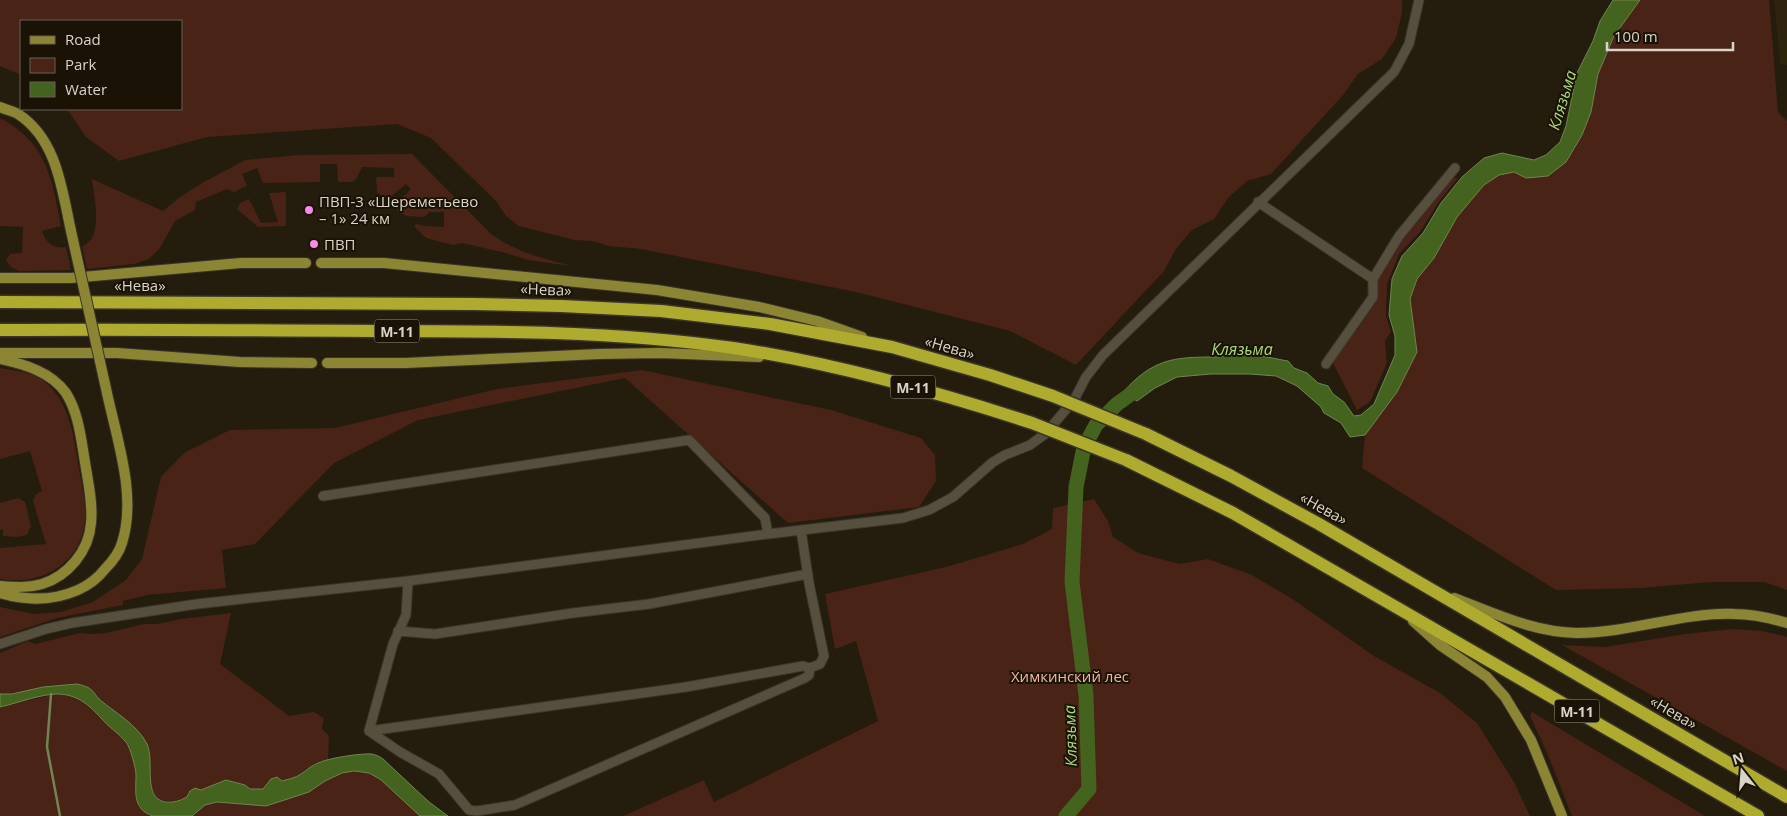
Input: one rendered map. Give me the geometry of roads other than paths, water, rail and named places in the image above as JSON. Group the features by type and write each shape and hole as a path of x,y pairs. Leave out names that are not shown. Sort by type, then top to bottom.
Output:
{"highway":[{"name":"«Нева»","path":"0,302 139,301 561,306 661,311 770,324 892,347 990,375 1053,396 1146,434 1232,476 1319,524 1787,797"},
{"name":"М-11","path":"0,330 473,331 665,340 733,348 793,358 959,399 1032,423 1126,460 1233,513 1758,816"}],"main road":[{"path":"0,108 18,114 43,137 61,182 123,467 127,500 126,527 121,545 113,560 92,582 66,595 45,599 25,599 0,594"},
{"path":"0,278 71,278 241,263 306,263"},
{"name":"М-11","path":"321,263 384,263 657,290 759,307 818,321 892,347"},
{"path":"0,353 117,353 240,362 312,362"},
{"name":"М-11","path":"327,363 405,363 660,353 793,358"},
{"path":"0,359 25,365 44,374 65,393 74,409 79,427 91,508 91,524 88,539 80,555 70,567 43,584 16,587 0,586"},
{"name":"М-11","path":"1428,588 1522,624 1577,633 1615,630 1702,616 1735,614 1767,617 1787,623"},
{"path":"1395,606 1440,645 1487,677 1505,696 1531,740 1562,816"}],"street":[{"path":"0,644 72,623 168,608 408,581 903,518 929,510 954,497 993,462 1030,445 1045,434 1074,400 1086,377 1103,355 1258,202 1394,72 1410,44 1419,0"},
{"path":"1326,364 1373,297 1373,279 1399,236 1455,168"},
{"path":"1258,202 1373,279"},
{"path":"323,496 689,440 766,518 768,534"},
{"path":"369,731 686,687 802,666 810,668 820,664 824,656 801,530"},
{"path":"398,632 435,634 573,613 650,604 808,574"},
{"path":"369,731 392,644 406,616 408,581"},
{"path":"369,731 400,752 439,774 469,810 477,811 515,805 805,678 809,675 810,668"}],"water":[{"path":"1613,0 1640,0 1614,36 1598,74 1591,112 1582,135 1566,162 1548,176 1526,178 1514,172 1499,175 1484,185 1457,217 1434,258 1417,279 1410,299 1417,352 1397,392 1365,435 1350,437 1341,423 1324,413 1321,407 1297,386 1276,376 1211,374 1177,377 1155,388 1137,401 1123,392 1144,373 1164,362 1187,358 1255,355 1288,361 1294,368 1307,373 1318,383 1328,386 1333,394 1344,402 1354,416 1361,415 1374,404 1395,355 1395,336 1389,315 1392,279 1402,256 1423,233 1441,203 1462,177 1484,158 1502,153 1534,160 1546,155 1560,142 1566,126 1577,73 1593,41 1600,21"},
{"path":"77,684 90,689 99,699 132,725 143,737 149,751 151,786 158,799 165,802 179,801 187,797 190,791 195,788 201,790 226,780 245,785 250,789 263,789 271,779 277,777 282,781 294,777 325,760 372,754 383,759 429,802 448,816 420,816 380,779 369,773 354,771 342,773 325,781 309,792 266,806 217,802 205,805 192,816 153,816 141,809 138,804 135,768 128,745 87,704 70,696 56,694 35,697 0,707 0,694 12,694 43,687"}],"waterway":[{"name":"Клязьма","path":"1066,816 1089,789 1086,695 1072,582 1076,487 1084,447 1096,425 1117,404 1145,384"},
{"path":"51,694 47,747 60,816"}],"place":[{"name":"ПВП-3 «Шереметьево – 1» 24 км","path":"309,210"},
{"name":"ПВП","path":"314,244"}],"park label":[{"name":"Химкинский лес","path":"1070,676"}]}
